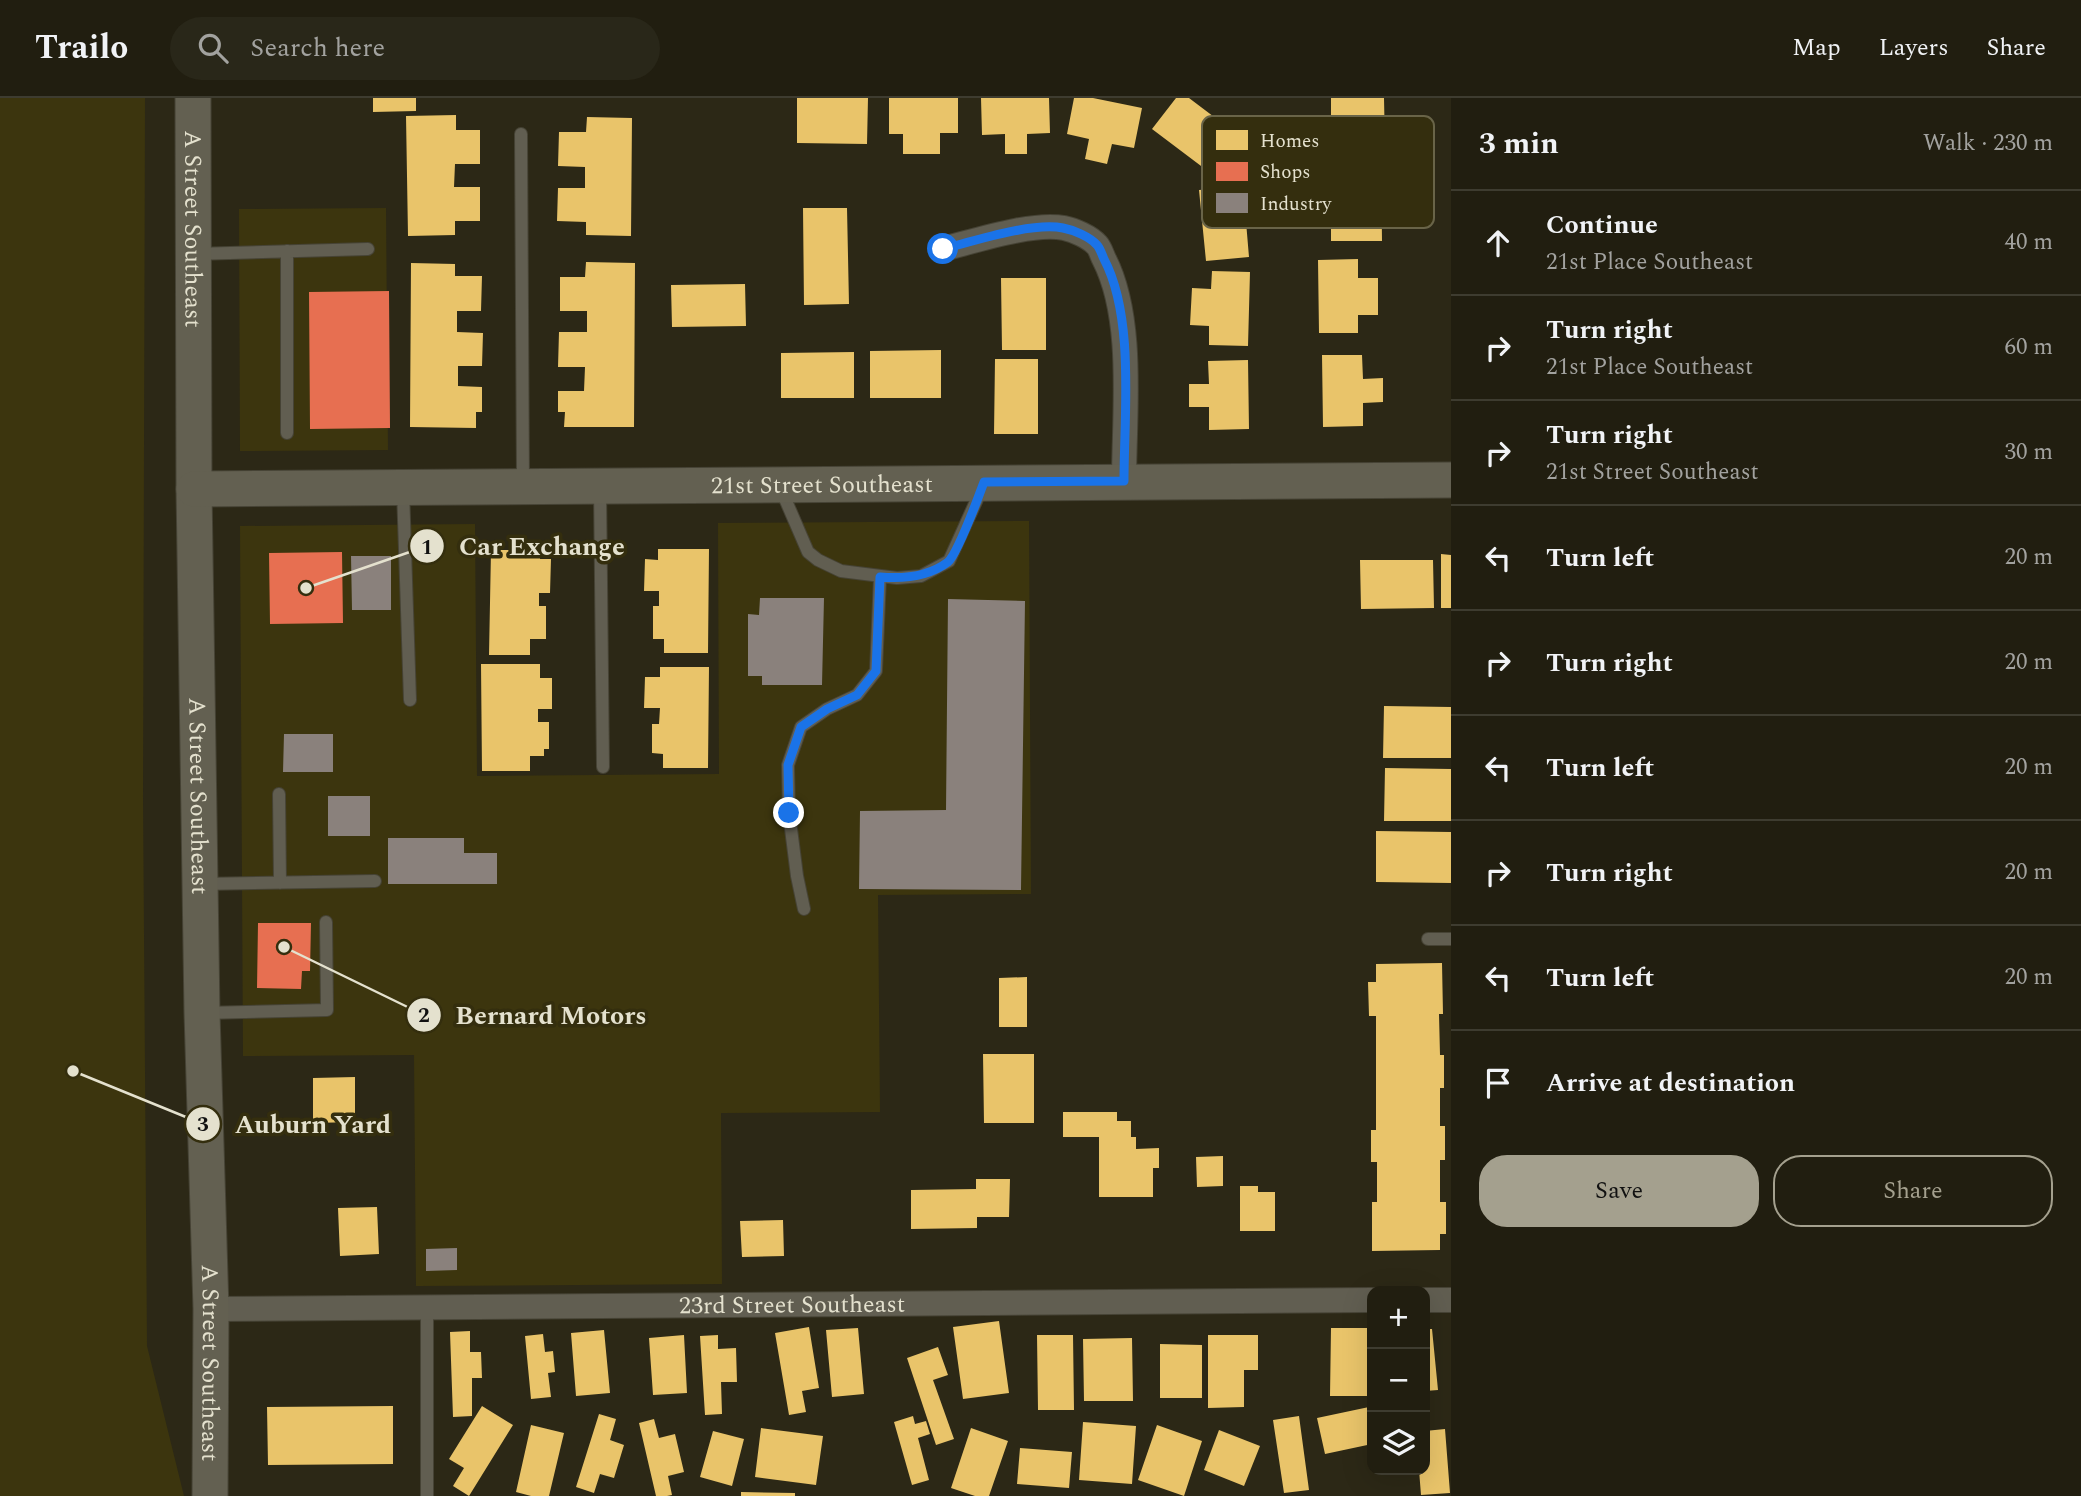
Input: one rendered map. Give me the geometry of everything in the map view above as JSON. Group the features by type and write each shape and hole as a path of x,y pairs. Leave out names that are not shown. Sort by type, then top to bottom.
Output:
{"main road":[{"name":"A Street Southeast","path":"194,98 194,489 202,1013 211,1309 210,1496"},
{"name":"21st Street Southeast","path":"194,489 1451,480"}],"street":[{"path":"943,249 998,235 1062,228 1081,234 1097,245 1118,295 1123,336 1124,481"},
{"name":"23rd Street Southeast","path":"211,1309 1367,1300"},
{"path":"1430,1300 1451,1300"}],"lane":[{"path":"521,134 523,485"},
{"path":"194,254 368,249"},
{"path":"288,251 288,433"},
{"path":"778,483 808,552 818,561 841,571 897,578 921,576 949,561 984,482"},
{"path":"600,485 603,767"},
{"path":"403,486 410,700"},
{"path":"804,909 789,813 788,765 801,727 827,709 857,695 876,671 880,577"},
{"path":"279,794 280,883"},
{"path":"200,884 375,881"},
{"path":"202,1013 327,1010 326,922"},
{"path":"1428,939 1451,939"},
{"path":"426,1308 427,1496"}],"shaded area":[{"path":"0,98 145,98 143,797 147,1346 184,1496 0,1496"},
{"path":"386,208 388,450 240,451 239,209"},
{"path":"1029,521 1031,894 878,895 880,1112 721,1113 722,1284 416,1286 414,1055 243,1056 240,526 475,524 477,776 719,774 718,523"}],"building: Homes":[{"path":"373,98 416,98 416,111 373,112"},
{"path":"797,98 868,98 867,144 797,143"},
{"path":"889,98 958,98 958,133 940,133 940,154 903,154 903,134 889,134"},
{"path":"981,98 1049,98 1050,133 1027,134 1027,154 1005,154 1005,134 982,135"},
{"path":"1074,98 1093,98 1142,108 1134,148 1112,144 1107,164 1085,159 1089,139 1067,134"},
{"path":"1176,98 1189,98 1213,116 1202,116 1202,167 1152,129"},
{"path":"1331,98 1384,98 1384,116 1331,116"},
{"path":"456,115 456,130 480,130 480,164 455,164 454,187 480,187 480,221 455,221 455,235 408,236 406,116"},
{"path":"587,117 632,118 631,236 586,235 586,222 557,221 558,188 585,188 585,167 558,166 559,132 586,132"},
{"path":"1199,190 1202,190 1202,220"},
{"path":"803,208 847,208 849,304 804,305"},
{"path":"1203,228 1247,228 1249,257 1206,261"},
{"path":"1331,228 1382,228 1382,241 1331,241"},
{"path":"1358,259 1358,278 1378,278 1378,315 1358,315 1358,333 1319,333 1318,260"},
{"path":"586,262 635,263 634,427 564,427 565,412 558,412 558,391 584,391 585,367 558,367 559,332 587,332 587,311 560,311 560,277 585,277"},
{"path":"411,263 455,264 455,276 482,276 481,311 457,311 457,332 483,333 482,366 458,366 458,386 482,387 482,412 476,412 476,428 410,427"},
{"path":"1212,271 1250,272 1248,346 1209,345 1209,326 1190,325 1192,288 1211,289"},
{"path":"1001,278 1046,278 1046,350 1002,350"},
{"path":"745,284 746,326 672,327 671,285"},
{"path":"941,350 941,398 870,398 870,351"},
{"path":"854,352 854,398 781,398 781,353"},
{"path":"1322,355 1362,355 1363,379 1383,378 1383,402 1363,403 1363,426 1323,427"},
{"path":"995,359 1038,359 1038,434 994,434"},
{"path":"1248,360 1249,429 1209,430 1209,407 1189,407 1189,384 1209,384 1208,361"},
{"path":"658,549 709,549 708,653 664,653 664,639 653,639 653,606 659,606 659,591 644,591 645,559 658,560"},
{"path":"491,550 540,550 540,559 551,559 550,593 539,593 539,606 546,606 546,639 530,639 530,655 489,655"},
{"path":"1441,554 1451,555 1451,608 1441,608"},
{"path":"1360,560 1433,560 1434,608 1361,609"},
{"path":"481,664 540,664 540,678 552,678 552,709 538,709 538,722 549,722 549,749 544,749 544,756 530,756 530,771 482,771"},
{"path":"660,667 709,667 708,768 663,768 663,754 652,753 652,724 659,724 660,708 644,708 645,677 660,677"},
{"path":"1384,706 1451,707 1451,758 1383,758"},
{"path":"1385,768 1451,769 1451,821 1384,821"},
{"path":"1376,831 1451,832 1451,883 1376,882"},
{"path":"1442,963 1443,1014 1439,1014 1440,1055 1444,1055 1444,1088 1440,1088 1440,1126 1445,1126 1445,1160 1440,1160 1440,1202 1446,1202 1446,1234 1440,1234 1440,1250 1372,1251 1372,1202 1377,1202 1377,1162 1371,1162 1371,1130 1376,1130 1376,1016 1369,1016 1368,982 1376,982 1376,964"},
{"path":"1027,977 1027,1027 999,1027 999,978"},
{"path":"983,1054 1034,1054 1034,1123 984,1123"},
{"path":"355,1077 355,1122 313,1123 313,1078"},
{"path":"1063,1112 1117,1112 1117,1121 1131,1121 1131,1137 1136,1137 1136,1149 1159,1148 1159,1168 1153,1168 1153,1197 1099,1197 1099,1137 1063,1137"},
{"path":"1223,1156 1223,1186 1197,1187 1196,1157"},
{"path":"976,1179 1010,1179 1009,1217 977,1217 977,1228 911,1229 911,1190 976,1189"},
{"path":"1240,1186 1258,1186 1258,1192 1275,1192 1275,1231 1240,1231"},
{"path":"377,1207 379,1254 340,1256 338,1208"},
{"path":"783,1220 784,1256 742,1257 740,1221"},
{"path":"999,1321 1009,1393 963,1399 953,1327"},
{"path":"809,1327 819,1388 802,1391 806,1412 789,1415 775,1333"},
{"path":"858,1328 864,1394 832,1397 826,1330"},
{"path":"1331,1328 1367,1328 1367,1396 1330,1396"},
{"path":"1430,1329 1432,1329 1438,1390 1430,1391"},
{"path":"604,1330 610,1393 576,1396 571,1333"},
{"path":"470,1331 470,1352 481,1352 482,1378 472,1378 472,1416 453,1417 450,1332"},
{"path":"543,1334 545,1352 553,1351 555,1372 548,1373 551,1397 531,1399 525,1336"},
{"path":"684,1335 687,1393 653,1395 649,1338"},
{"path":"718,1335 718,1349 736,1348 737,1382 721,1382 722,1414 705,1415 700,1336"},
{"path":"1037,1335 1073,1335 1074,1410 1038,1410"},
{"path":"1208,1335 1258,1335 1258,1370 1244,1370 1244,1407 1208,1408"},
{"path":"1132,1338 1133,1401 1084,1401 1083,1339"},
{"path":"1160,1344 1202,1345 1202,1398 1160,1398"},
{"path":"938,1347 948,1375 933,1380 954,1439 936,1445 907,1358"},
{"path":"393,1406 393,1464 268,1465 267,1407"},
{"path":"482,1406 513,1425 469,1496 453,1486 464,1468 449,1459"},
{"path":"1367,1407 1367,1445 1325,1454 1317,1418"},
{"path":"599,1414 616,1419 610,1440 624,1445 614,1478 600,1474 594,1493 576,1487"},
{"path":"913,1416 915,1424 926,1421 930,1434 918,1438 929,1480 912,1485 894,1422"},
{"path":"1299,1416 1309,1490 1284,1493 1273,1420"},
{"path":"654,1419 659,1438 675,1434 684,1472 668,1476 672,1495 656,1496 639,1423"},
{"path":"1083,1422 1136,1426 1132,1484 1079,1480"},
{"path":"531,1425 564,1433 549,1496 531,1496 516,1492"},
{"path":"1157,1425 1202,1441 1184,1496 1138,1480"},
{"path":"761,1428 823,1436 816,1485 755,1477"},
{"path":"971,1428 1008,1441 989,1496 975,1496 951,1488"},
{"path":"1445,1429 1450,1493 1421,1495 1419,1475 1430,1475 1430,1430"},
{"path":"1219,1430 1260,1446 1244,1486 1204,1470"},
{"path":"713,1431 744,1439 732,1486 700,1477"},
{"path":"1020,1448 1072,1452 1069,1488 1017,1484"},
{"path":"741,1492 795,1493 795,1496 741,1496"}],"building: Shops":[{"path":"389,291 390,428 310,429 309,292"},
{"path":"342,552 343,623 270,624 269,553"},
{"path":"258,923 311,923 310,971 302,971 301,989 257,988"}],"building: Industry":[{"path":"351,556 391,556 391,610 352,610"},
{"path":"760,598 824,598 822,685 762,685 762,676 748,676 748,614 759,615"},
{"path":"948,599 1025,601 1021,890 859,889 860,811 946,810"},
{"path":"284,734 333,734 333,772 283,772"},
{"path":"328,796 370,796 370,836 328,836"},
{"path":"388,838 464,838 464,853 497,853 497,884 388,884"},
{"path":"457,1248 457,1270 426,1271 426,1249"}],"place":[{"name":"Car Exchange","path":"306,588"},
{"name":"Bernard Motors","path":"284,947"},
{"name":"Auburn Yard","path":"73,1071"}],"route":[{"path":"789,813 788,765 801,727 827,709 857,695 876,671 880,577 921,576 949,561 984,482 1124,481 1123,336 1118,295 1097,245 1081,234 1062,228 998,235 943,249"}]}
